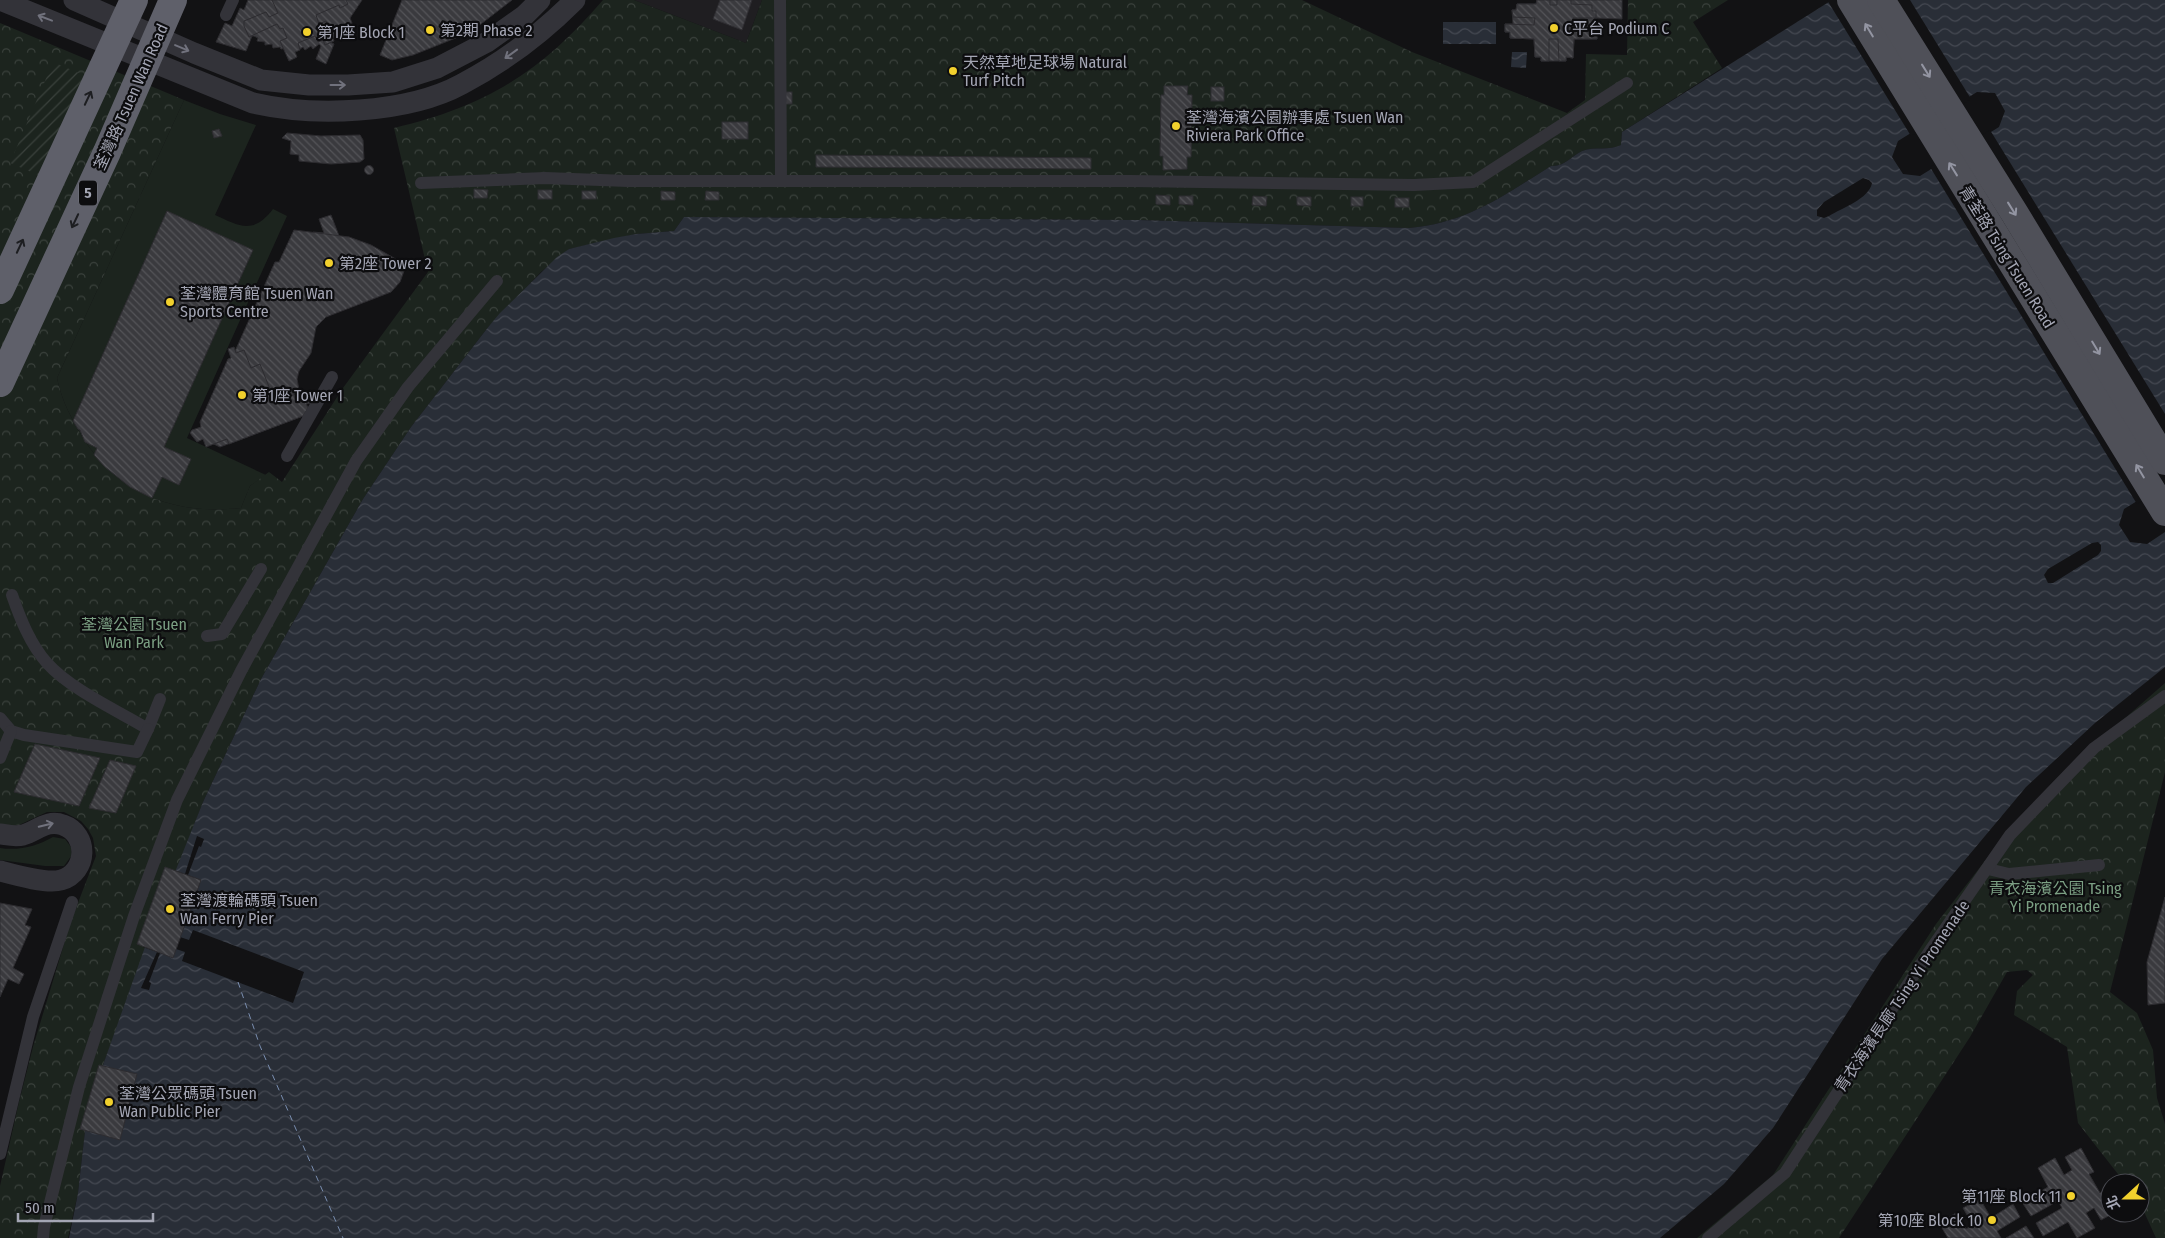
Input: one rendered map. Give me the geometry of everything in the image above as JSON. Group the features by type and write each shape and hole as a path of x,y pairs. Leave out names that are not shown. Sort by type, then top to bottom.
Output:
{"highway":[{"path":"0,290 134,0"},
{"name":"荃灣路 Tsuen Wan Road","path":"0,384 107,152 173,0"}],"main road":[{"name":"青荃路 Tsing Tsuen Road","path":"1851,0 2165,512"},
{"name":"青荃路 Tsing Tsuen Road","path":"1881,0 2015,214 2165,461"}],"street":[{"path":"0,0 253,103 269,107 328,111 379,109 416,100 461,85 508,57 556,19 575,0"},
{"path":"74,0 194,53 261,80 276,83 329,85 393,82 437,68 487,42 525,15 540,0"},
{"path":"226,15 233,0"},
{"path":"780,0 781,181"},
{"path":"421,183 545,178 628,181 1197,181 1414,184 1473,182 1627,83"},
{"path":"43,1238 44,1227 79,1087 134,916 177,800 241,671 356,462 408,387 498,281"},
{"path":"287,456 332,377"},
{"path":"207,636 222,634 261,569"},
{"path":"12,594 26,630 47,663 71,684 148,729"},
{"name":"青衣海濱長廊 Tsing Yi Promenade","path":"1708,1238 1785,1173 1929,952 2010,835 2094,748 2165,696"},
{"path":"0,718 11,731 24,735 137,752 160,700"},
{"path":"0,758 11,731"},
{"path":"0,834 24,835 43,825 59,824 65,825 76,834 82,847 82,856 78,867 72,874 59,881 0,871"},
{"path":"1988,868 2008,874 2099,865"},
{"path":"0,1154 33,1017 72,902"}],"shaded area":[{"path":"634,0 762,0 746,43"}],"green space":[{"name":"荃灣公園 Tsuen Wan Park","path":"603,0 634,0 746,43 762,0 1302,0 1412,52 1567,113 1585,100 1586,54 1627,55 1628,0 1728,0 1693,22 1722,68 1622,132 1621,145 1612,148 1582,151 1560,165 1551,166 1484,206 1467,214 1430,225 1409,228 1138,220 684,217 674,231 636,234 569,249 541,272 489,326 411,427 363,499 261,679 203,802 103,1065 85,1131 78,1193 68,1238 0,1238 0,1186 19,1102 33,1047 71,921 96,856 93,838 88,829 81,821 64,812 47,812 19,825 0,824 0,23 184,100 57,378 65,404 77,428 91,450 107,468 126,483 146,495 167,503 190,508 215,509 241,508 250,486 269,472 282,482 343,388 428,272 394,128 457,109 485,97 510,83 557,47"},
{"path":"53,62 107,85 64,186 10,163"},
{"name":"荃灣體育館 Tsuen Wan Sports Centre","path":"184,100 256,125 215,215 246,226 259,222 273,209 287,216 187,438 266,475 250,486 241,508 190,508 167,503 146,495 126,483 107,468 91,450 68,410 57,378"},
{"name":"青衣海濱公園 Tsing Yi Promenade","path":"2165,683 2165,772 2110,992 2137,1013 2153,1050 2157,1098 2165,1124 2165,1238 2156,1238 2149,1223 2150,1173 2117,1173 2078,1123 2067,1047 2014,1015 2017,991 2033,975 2027,970 2007,972 1970,1037 1839,1238 1697,1238 1773,1175 1936,924 1991,853 2057,778"},
{"path":"53,837 65,839 71,847 72,855 64,866 45,866 0,860 0,848 28,847"}],"water":[{"path":"1832,0 2165,0 2165,484 2124,509 2119,525 2130,542 2147,544 2165,532 2165,667 2095,723 2026,787 1882,959 1773,1128 1724,1184 1660,1238 69,1238 78,1193 85,1131 103,1065 145,947 203,802 261,679 363,499 411,427 500,313 557,257 569,249 614,238 674,231 684,217 1138,220 1409,228 1430,225 1467,214 1500,197 1551,166 1564,163 1582,151 1612,148 1621,145 1622,132","holes":["1977,92 1995,93 2005,111 1999,127 1920,176 1903,174 1892,157 1898,141","1863,178 1872,183 1870,189 1861,198 1824,218 1817,216 1817,210 1824,202","2098,542 2101,545 2101,551 2098,555 2053,583 2048,583 2044,575 2048,569 2092,543"]},
{"path":"1443,22 1496,22 1496,44 1443,44"},
{"path":"1512,52 1527,52 1526,68 1511,67"}],"pier":[{"path":"1827,0 1910,0 1971,99 1911,136"},
{"path":"1990,130 2165,414 2165,487 2137,504 1930,167"},
{"path":"197,836 204,839 201,847 199,846 188,875 201,880 180,937 189,940 193,930 304,972 293,1003 182,961 185,952 176,949 160,953 149,982 151,983 149,990 141,988 157,952 143,947 174,870 185,874"}],"building":[{"path":"248,0 362,0 350,18 352,23 349,29 346,28 343,35 340,33 336,39 333,37 330,42 334,44 326,64 316,59 321,46 319,44 313,49 311,46 305,50 303,47 297,51 295,48 289,51 287,48 273,48 272,44 265,45 265,42 257,41 258,38 252,36 246,51 216,42 225,23 232,26 240,8 244,10"},
{"name":"第1座 Block 1","path":"272,0 346,0 348,4 340,8 339,5 316,15 319,24 326,21 334,41 325,45 323,40 318,42 315,36 298,43 300,50 295,52 297,57 289,61 280,41 287,38 283,28 280,29 277,24 249,37 244,26 244,21 266,12 269,17 278,13"},
{"name":"第2期 Phase 2","path":"402,0 512,0 481,24 458,37 413,55 392,60 380,55"},
{"path":"720,0 752,0 742,30 713,19"},
{"name":"C平台 Podium C","path":"1537,0 1622,0 1622,19 1596,18 1596,25 1603,25 1603,34 1597,34 1597,39 1574,39 1573,58 1566,57 1566,61 1541,61 1541,57 1535,57 1534,39 1510,38 1510,32 1505,32 1505,24 1513,24 1512,10 1516,10 1517,4 1536,4"},
{"name":"C平台 Podium C","path":"1537,0 1550,0 1550,5 1557,5 1557,0 1571,0 1571,4 1592,5 1592,11 1596,11 1596,18 1573,18 1573,25 1603,25 1603,34 1597,34 1597,39 1574,39 1573,58 1566,57 1566,61 1559,61 1558,39 1549,39 1549,61 1541,61 1541,57 1535,57 1534,39 1510,38 1510,32 1505,32 1505,24 1534,25 1535,18 1513,17 1512,10 1516,10 1517,4 1536,4"},
{"name":"荃灣海濱公園辦事處 Tsuen Wan Riviera Park Office","path":"1164,86 1188,86 1187,95 1192,95 1191,157 1187,157 1187,169 1163,170 1163,156 1160,156 1161,95 1164,95"},
{"path":"1211,87 1224,87 1224,101 1211,101"},
{"path":"783,92 792,92 792,104 783,104"},
{"path":"722,122 748,122 748,139 722,139"},
{"path":"219,129 222,136 214,138 212,131"},
{"path":"287,133 321,136 360,135 363,140 364,159 360,162 331,164 299,161 299,155 290,154 291,141 282,138"},
{"path":"816,155 1091,158 1091,169 816,167"},
{"path":"369,165 374,170 369,175 364,170"},
{"path":"474,189 488,190 487,198 474,198"},
{"path":"538,190 552,190 552,199 538,199"},
{"path":"582,191 596,191 596,199 582,199"},
{"path":"661,191 675,192 675,200 661,200"},
{"path":"706,191 719,192 719,200 705,200"},
{"path":"1156,195 1170,196 1170,205 1156,204"},
{"path":"1179,196 1193,196 1193,205 1179,204"},
{"path":"1253,196 1267,197 1266,206 1252,205"},
{"path":"1297,197 1311,197 1311,206 1297,205"},
{"path":"1351,197 1363,197 1363,206 1351,206"},
{"path":"1395,198 1409,198 1409,207 1395,207"},
{"name":"荃灣體育館 Tsuen Wan Sports Centre","path":"167,211 253,250 164,447 191,459 179,485 162,477 152,498 130,487 105,467 94,455 97,448 85,442 80,430 73,421"},
{"name":"第2座 Tower 2","path":"331,215 341,241 349,237 361,270 387,260 389,267 394,265 396,270 390,272 393,281 317,310 315,306 294,314 291,305 287,307 283,298 299,292 300,287 289,284 313,232 324,233 319,219"},
{"path":"294,230 349,237 371,245 401,262 404,271 400,282 391,292 326,317 316,327 311,353 299,371 297,379 299,390 304,399 308,398 310,403 306,404 308,408 303,416 220,447 197,436 275,262 279,262"},
{"name":"第1座 Tower 1","path":"234,347 236,353 244,350 251,368 260,364 275,402 301,392 304,399 308,398 310,403 306,404 308,408 303,416 229,444 227,439 206,447 203,439 197,442 190,433 192,430 201,427 200,422 228,359 231,358 228,349"},
{"path":"35,744 100,758 79,806 14,792"},
{"path":"110,760 136,766 116,813 89,808"},
{"name":"荃灣渡輪碼頭 Tsuen Wan Ferry Pier","path":"165,867 201,880 173,958 137,944"},
{"path":"2165,897 2165,1003 2148,1005 2147,962"},
{"path":"0,903 32,909 25,925 31,927 13,968 24,974 19,984 8,979 0,997"},
{"name":"荃灣公眾碼頭 Tsuen Wan Public Pier","path":"99,1065 137,1074 120,1140 80,1129"},
{"name":"第11座 Block 11","path":"2081,1148 2094,1172 2089,1174 2100,1193 2100,1218 2094,1208 2086,1213 2095,1228 2077,1238 2068,1222 2043,1236 2036,1223 2062,1208 2058,1201 2031,1216 2022,1202 2048,1187 2038,1168 2055,1158 2064,1175 2072,1170 2065,1157"},
{"name":"第10座 Block 10","path":"1980,1199 1991,1218 2013,1204 2020,1217 1997,1231 2001,1238 1948,1238 1939,1223 1956,1213 1966,1229 1973,1225 1963,1208"},
{"name":"第10座 Block 10","path":"2026,1226 2034,1238 2006,1238"}],"ferry route":[{"path":"238,982 260,1046 343,1238"}],"place":[{"name":"C平台 Podium C","path":"1554,28"},
{"name":"第2期 Phase 2","path":"430,30"},
{"name":"第1座 Block 1","path":"307,32"},
{"name":"天然草地足球場 Natural Turf Pitch","path":"953,71"},
{"name":"荃灣海濱公園辦事處 Tsuen Wan Riviera Park Office","path":"1176,126"},
{"name":"第2座 Tower 2","path":"329,263"},
{"name":"荃灣體育館 Tsuen Wan Sports Centre","path":"170,302"},
{"name":"第1座 Tower 1","path":"242,395"},
{"name":"荃灣渡輪碼頭 Tsuen Wan Ferry Pier","path":"170,909"},
{"name":"荃灣公眾碼頭 Tsuen Wan Public Pier","path":"109,1102"},
{"name":"第11座 Block 11","path":"2071,1196"},
{"name":"第10座 Block 10","path":"1992,1220"}]}
